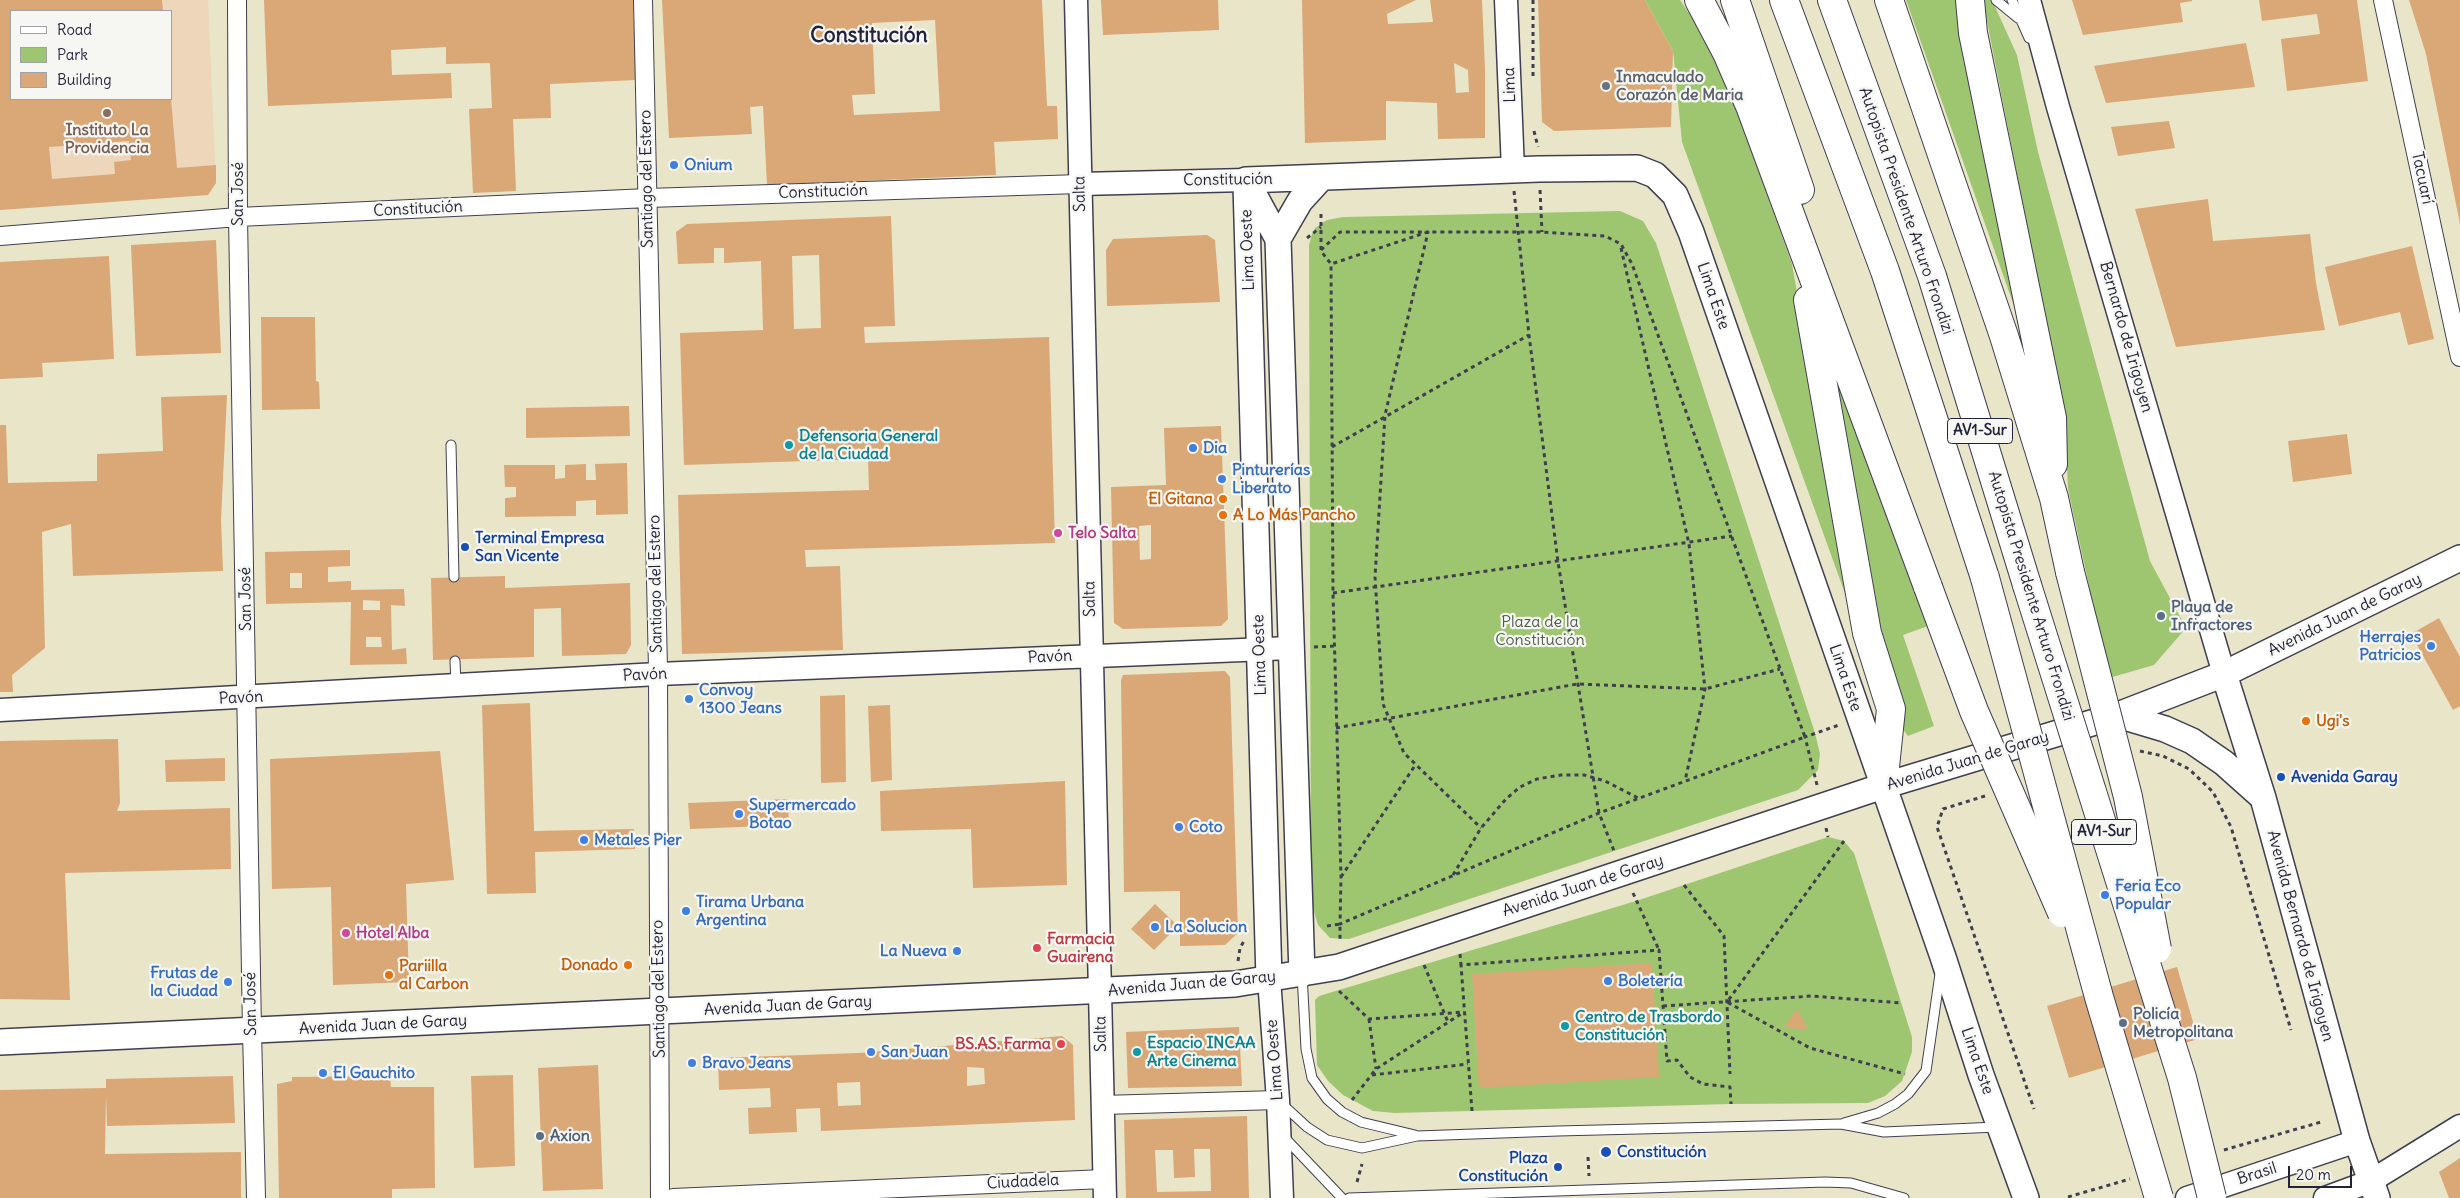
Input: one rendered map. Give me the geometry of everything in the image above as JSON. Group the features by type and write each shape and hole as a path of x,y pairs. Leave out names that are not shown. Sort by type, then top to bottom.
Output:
{"highway":[{"path":"1699,0 1727,54 1934,583"},
{"name":"AV1-Sur","path":"1784,0 1885,271 1985,578 2099,996 2158,1198"},
{"name":"Autopista Presidente Arturo Frondizi","path":"1832,0 1932,276 2182,1078 2212,1198"},
{"path":"1889,0 2004,336 2054,498 2070,572 2128,797 2182,1078"},
{"path":"1970,0 1973,32 2052,418 2054,498"},
{"path":"1736,3 1934,583 2018,814 2099,996"},
{"path":"1787,206 1806,289 1867,633 1891,710 1882,786"}],"main road":[{"name":"Constitución","path":"1246,180 1540,169 1637,168 1646,172"},
{"name":"Lima Este","path":"1646,172 1664,183 1683,209 2026,1198"},
{"name":"Lima Oeste","path":"1278,239 1300,201 1321,178"},
{"name":"Lima Oeste","path":"1246,180 1278,239 1302,974"},
{"name":"Lima Oeste","path":"1246,180 1269,979"},
{"name":"Avenida Juan de Garay","path":"0,1042 1235,984 1339,968 1882,786 2118,715 2224,674 2460,558"},
{"name":"Avenida Bernardo de Irigoyen","path":"2224,674 2263,798 2356,1141 2374,1190"},
{"path":"2118,715 2192,741 2237,773 2263,798"}],"street":[{"name":"San José","path":"237,0 238,217 256,1198"},
{"name":"Santiago del Estero","path":"643,0 658,674 660,1198"},
{"name":"Salta","path":"1076,0 1105,1188"},
{"name":"Lima","path":"1506,0 1512,170"},
{"name":"Bernardo de Irigoyen","path":"2029,0 2058,107 2224,674"},
{"name":"Tacuarí","path":"2383,0 2460,357"},
{"name":"Constitución","path":"0,236 238,217 648,198 1246,180"},
{"name":"Pavón","path":"0,710 658,674 1291,648"},
{"name":"Lima Oeste","path":"1269,979 1278,1100 1282,1198"},
{"path":"1102,1105 1278,1100"},
{"path":"2325,1198 2374,1190 2460,1126"},
{"name":"Brasil","path":"2186,1198 2356,1141"},
{"name":"Ciudadela","path":"673,1198 1105,1188"}],"lane":[{"path":"1508,29 1513,0"},
{"path":"1996,0 2022,22"},
{"path":"2012,0 2058,107"},
{"path":"451,445 454,577"},
{"path":"456,661 456,685"},
{"path":"1841,1124 1878,1113 1894,1104 1908,1094 1926,1071 1943,957"},
{"path":"1302,974 1306,1049 1312,1078 1327,1099 1342,1112 1361,1122 1417,1136"},
{"path":"1278,1100 1306,1127 1327,1140 1346,1146 1362,1148 1417,1136 1841,1124 1884,1132 2000,1127"},
{"path":"1280,1134 1342,1198"},
{"path":"1349,1198 1825,1182 1851,1183 1904,1198"}],"path":[{"path":"1533,0 1533,90"},
{"path":"1534,129 1538,142 1542,232"},
{"path":"1512,170 1558,562 1599,813 1622,873 1659,950 1668,1061 1678,1060 1690,1077 1703,1084 1730,1087 1731,1104"},
{"path":"1321,251 1340,232 1542,232 1605,236 1621,244 1632,264 1805,737 1823,806 1828,837"},
{"path":"1428,232 1385,415 1376,588 1383,704 1404,753 1481,828"},
{"path":"1428,232 1331,264 1333,592 1341,877 1340,924 1599,813 1859,719"},
{"path":"1621,244 1689,544 1705,689 1684,781"},
{"path":"1332,447 1385,415 1530,335"},
{"path":"1333,592 1376,588 1689,544 1732,536"},
{"path":"1336,728 1577,684 1705,689 1780,669"},
{"path":"1341,877 1416,764"},
{"path":"1453,876 1481,828 1506,799 1520,787 1537,779 1561,775 1584,775 1605,781 1639,798"},
{"path":"1937,827 2034,1109"},
{"path":"1727,1002 1844,841"},
{"path":"1684,885 1724,936 1730,1074"},
{"path":"1461,965 1659,950"},
{"path":"1460,954 1472,1111"},
{"path":"1424,965 1448,1022"},
{"path":"1339,991 1369,1019 1376,1069"},
{"path":"1663,1006 1812,996 1902,1003"},
{"path":"1727,1002 1810,1048 1905,1074"},
{"path":"1369,1019 1464,1012"},
{"path":"1352,1100 1376,1069 1464,1012"},
{"path":"1372,1075 1468,1064"},
{"path":"1588,1157 1589,1176"},
{"path":"1357,1182 1362,1164"}],"shaded area":[{"name":"Instituto La Providencia","path":"0,0 208,0 216,183 208,195 0,210"}],"green space":[{"path":"1645,0 1680,0 1717,55 1792,264 1856,624 1682,142 1673,51"},
{"path":"1906,0 1992,0 2017,55 2038,152 2150,561 2186,628 2154,665 2109,678 2068,489 2065,419 1985,11 1961,16 2031,354"},
{"name":"Plaza de la Constitución","path":"1620,211 1643,221 1656,243 1815,733 1820,754 1818,770 1798,790 1349,939 1330,938 1318,925 1311,902 1309,245 1312,234 1315,228 1327,220 1343,217"},
{"path":"1827,354 1931,625 1903,635 1934,726 1908,736 1898,723"},
{"path":"1828,837 1844,841 1854,853 1912,1037 1912,1052 1902,1081 1885,1096 1868,1103 1731,1104 1395,1113 1373,1111 1343,1095 1328,1081 1317,1065 1315,1000 1319,996 1636,901"}],"building":[{"name":"Instituto La Providencia","path":"0,0 162,0 163,10 10,10 10,100 171,100 177,168 216,165 216,183 208,195 0,210","holes":["129,141 131,160 114,162 115,174 52,179 49,147"]},
{"path":"264,0 633,0 636,80 550,84 551,118 513,119 516,191 473,193 469,109 492,108 490,63 446,64 446,47 391,50 392,75 451,73 452,98 268,106"},
{"path":"662,0 1042,0 1047,106 1057,106 1058,139 994,142 996,175 767,185 763,106 750,107 752,134 669,138","holes":["935,20 940,111 854,115 852,95 875,94 872,23"]},
{"path":"1101,0 1218,0 1219,30 1103,35"},
{"path":"1302,0 1416,0 1387,14 1388,24 1433,22 1430,0 1482,0 1485,138 1438,139 1437,103 1386,101 1386,140 1305,143","holes":["1454,63 1468,70 1469,92 1456,93"]},
{"name":"Inmaculado Corazón de Maria","path":"1538,0 1645,0 1673,51 1671,127 1554,131 1542,122"},
{"path":"2072,0 2192,1 2180,3 2183,22 2083,35"},
{"path":"2259,0 2357,0 2368,81 2287,91 2281,39 2320,34 2317,14 2262,21"},
{"path":"2409,0 2460,0 2460,224 2426,54"},
{"path":"2246,43 2255,87 2106,103 2094,66"},
{"path":"2169,121 2175,148 2118,156 2111,127"},
{"path":"2208,199 2213,241 2310,234 2316,283 2325,330 2176,347 2135,209"},
{"path":"891,216 895,326 864,327 865,343 1049,337 1055,543 805,550 806,567 840,566 843,650 682,654 678,495 869,490 868,459 684,465 680,333 763,330 761,261 724,263 724,248 714,248 714,263 678,264 676,232 687,224","holes":["819,255 821,328 794,329 792,256"]},
{"path":"1207,235 1215,240 1220,302 1107,306 1106,250 1113,239"},
{"path":"216,240 221,353 136,356 131,245"},
{"path":"2412,246 2434,339 2408,345 2400,312 2339,326 2325,267"},
{"path":"109,256 114,359 42,363 43,377 0,379 0,262"},
{"path":"261,317 315,317 316,381 319,382 320,409 262,410"},
{"path":"227,395 221,520 223,571 73,576 71,524 42,532 45,648 12,675 13,692 0,692 0,425 6,425 8,483 97,481 97,454 163,451 161,397"},
{"path":"629,406 630,436 526,438 526,408"},
{"path":"1221,426 1228,619 1221,626 1123,629 1114,623 1111,487 1166,485 1164,428","holes":["1151,525 1151,559 1140,560 1139,526"]},
{"path":"2347,434 2352,474 2293,482 2288,441"},
{"path":"627,463 628,514 596,515 596,500 576,501 576,516 505,517 505,498 516,497 516,487 505,487 504,465 555,465 555,479 565,478 565,465 586,464 586,480 596,480 595,464"},
{"path":"350,550 350,566 328,567 328,582 351,581 351,590 404,589 405,606 391,605 392,650 406,648 407,664 350,665 351,602 266,604 265,552","holes":["290,573 302,573 302,588 290,588","363,600 380,601 380,610 363,610","366,637 381,637 382,647 366,647"]},
{"path":"505,576 505,588 630,583 631,645 626,654 562,656 561,608 534,609 534,657 433,660 431,578"},
{"path":"2439,618 2460,657 2460,706 2453,710 2411,634"},
{"name":"Coto","path":"1225,671 1230,677 1238,933 1225,945 1180,946 1180,891 1124,892 1121,680 1123,675"},
{"path":"845,695 846,782 821,783 820,696"},
{"path":"530,703 534,831 634,829 635,849 535,852 536,893 487,894 482,705"},
{"path":"890,705 892,780 871,782 868,706"},
{"path":"118,739 120,803 117,811 230,808 231,869 65,873 70,1000 0,999 0,741"},
{"path":"440,751 454,880 406,884 409,982 333,985 331,887 272,889 270,759"},
{"path":"225,758 225,781 166,782 165,760"},
{"path":"1065,781 1067,885 973,888 971,829 881,831 880,791"},
{"name":"Supermercado Botao","path":"788,799 789,825 690,829 688,803"},
{"name":"La Solucion","path":"1155,904 1178,926 1154,950 1131,929"},
{"name":"Centro de Trasbordo Constitución","path":"1652,963 1659,1077 1479,1088 1472,974"},
{"name":"Policía Metropolitana","path":"2177,967 2198,1039 2069,1078 2047,1006"},
{"path":"1797,1009 1808,1029 1784,1028"},
{"path":"1239,1027 1242,1086 1128,1088 1126,1032"},
{"path":"1062,1036 1073,1045 1075,1120 821,1131 820,1108 796,1109 797,1132 749,1134 748,1108 771,1107 770,1088 719,1090 718,1058 859,1053","holes":["967,1067 984,1068 985,1084 967,1086","860,1082 861,1105 838,1106 837,1083"]},
{"path":"598,1065 603,1189 543,1191 538,1068"},
{"path":"513,1075 515,1166 474,1168 471,1076"},
{"path":"233,1076 235,1123 107,1126 106,1094 105,1154 241,1152 241,1198 0,1198 0,1090 106,1088 106,1079"},
{"path":"390,1076 391,1087 434,1087 435,1188 392,1189 392,1198 279,1198 277,1084 292,1081 292,1077"},
{"path":"1247,1116 1249,1198 1126,1198 1124,1120","holes":["1194,1149 1210,1149 1211,1191 1157,1192 1155,1150 1173,1150 1174,1178 1195,1177"]},
{"path":"2460,1158 2460,1198 2449,1198 2439,1172"}],"place":[{"name":"Inmaculado Corazón de Maria","path":"1606,86"},
{"name":"Instituto La Providencia","path":"107,113"},
{"name":"Onium","path":"674,165"},
{"name":"Defensoria General de la Ciudad","path":"789,445"},
{"name":"Dia","path":"1193,448"},
{"name":"Pinturerías Liberato","path":"1222,479"},
{"name":"El Gitana","path":"1223,499"},
{"name":"A Lo Más Pancho","path":"1223,515"},
{"name":"Telo Salta","path":"1058,533"},
{"name":"Terminal Empresa San Vicente","path":"465,547"},
{"name":"Playa de Infractores","path":"2161,616"},
{"name":"Herrajes Patricios","path":"2431,646"},
{"name":"Convoy 1300 Jeans","path":"689,699"},
{"name":"Ugi's","path":"2306,721"},
{"name":"Avenida Garay","path":"2281,777"},
{"name":"Supermercado Botao","path":"739,814"},
{"name":"Coto","path":"1179,827"},
{"name":"Metales Pier","path":"584,840"},
{"name":"Feria Eco Popular","path":"2105,895"},
{"name":"Tirama Urbana Argentina","path":"686,911"},
{"name":"La Solucion","path":"1155,927"},
{"name":"Hotel Alba","path":"346,933"},
{"name":"Farmacia Guairena","path":"1037,948"},
{"name":"La Nueva","path":"957,951"},
{"name":"Donado","path":"628,965"},
{"name":"Pariilla al Carbon","path":"389,975"},
{"name":"Boletería","path":"1608,981"},
{"name":"Frutas de la Ciudad","path":"228,982"},
{"name":"Policía Metropolitana","path":"2123,1023"},
{"name":"Centro de Trasbordo Constitución","path":"1565,1026"},
{"name":"BS.AS. Farma","path":"1061,1044"},
{"name":"San Juan","path":"871,1052"},
{"name":"Espacio INCAA Arte Cinema","path":"1137,1052"},
{"name":"Bravo Jeans","path":"692,1063"},
{"name":"El Gauchito","path":"323,1073"},
{"name":"Axion","path":"540,1136"},
{"name":"Constitución","path":"1606,1152"},
{"name":"Plaza Constitución","path":"1558,1167"}],"district":[{"name":"Constitución","path":"869,36"}]}
